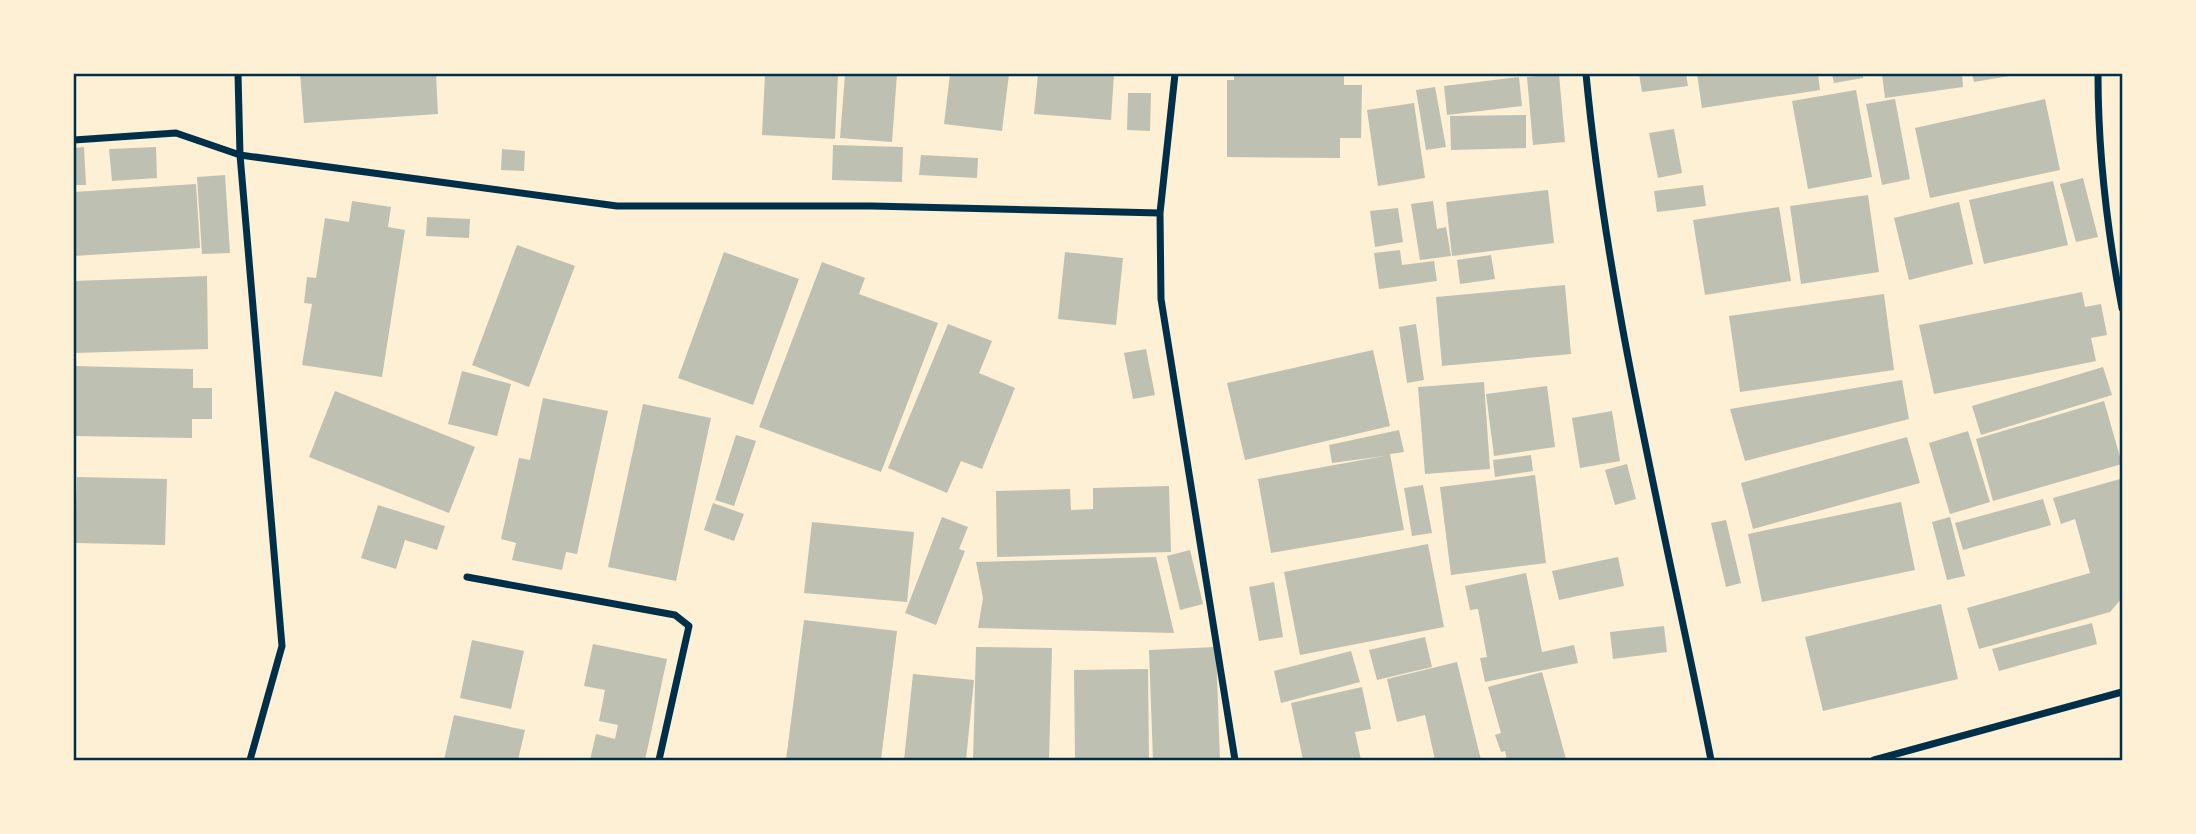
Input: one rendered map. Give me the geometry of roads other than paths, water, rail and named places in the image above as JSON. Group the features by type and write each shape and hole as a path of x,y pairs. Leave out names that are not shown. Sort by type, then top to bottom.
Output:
{"street":[{"path":"238,74 240,155 282,646 250,761"},
{"path":"1175,74 1160,212 1161,299 1235,761"},
{"path":"1586,74 1596,176 1628,355 1711,761"},
{"path":"2098,74 2098,142 2112,253 2123,308"},
{"path":"74,140 176,134 240,155 617,206 872,206 1160,212"},
{"path":"467,576 675,615 690,626 659,761"},
{"path":"1874,761 2123,692"}]}
